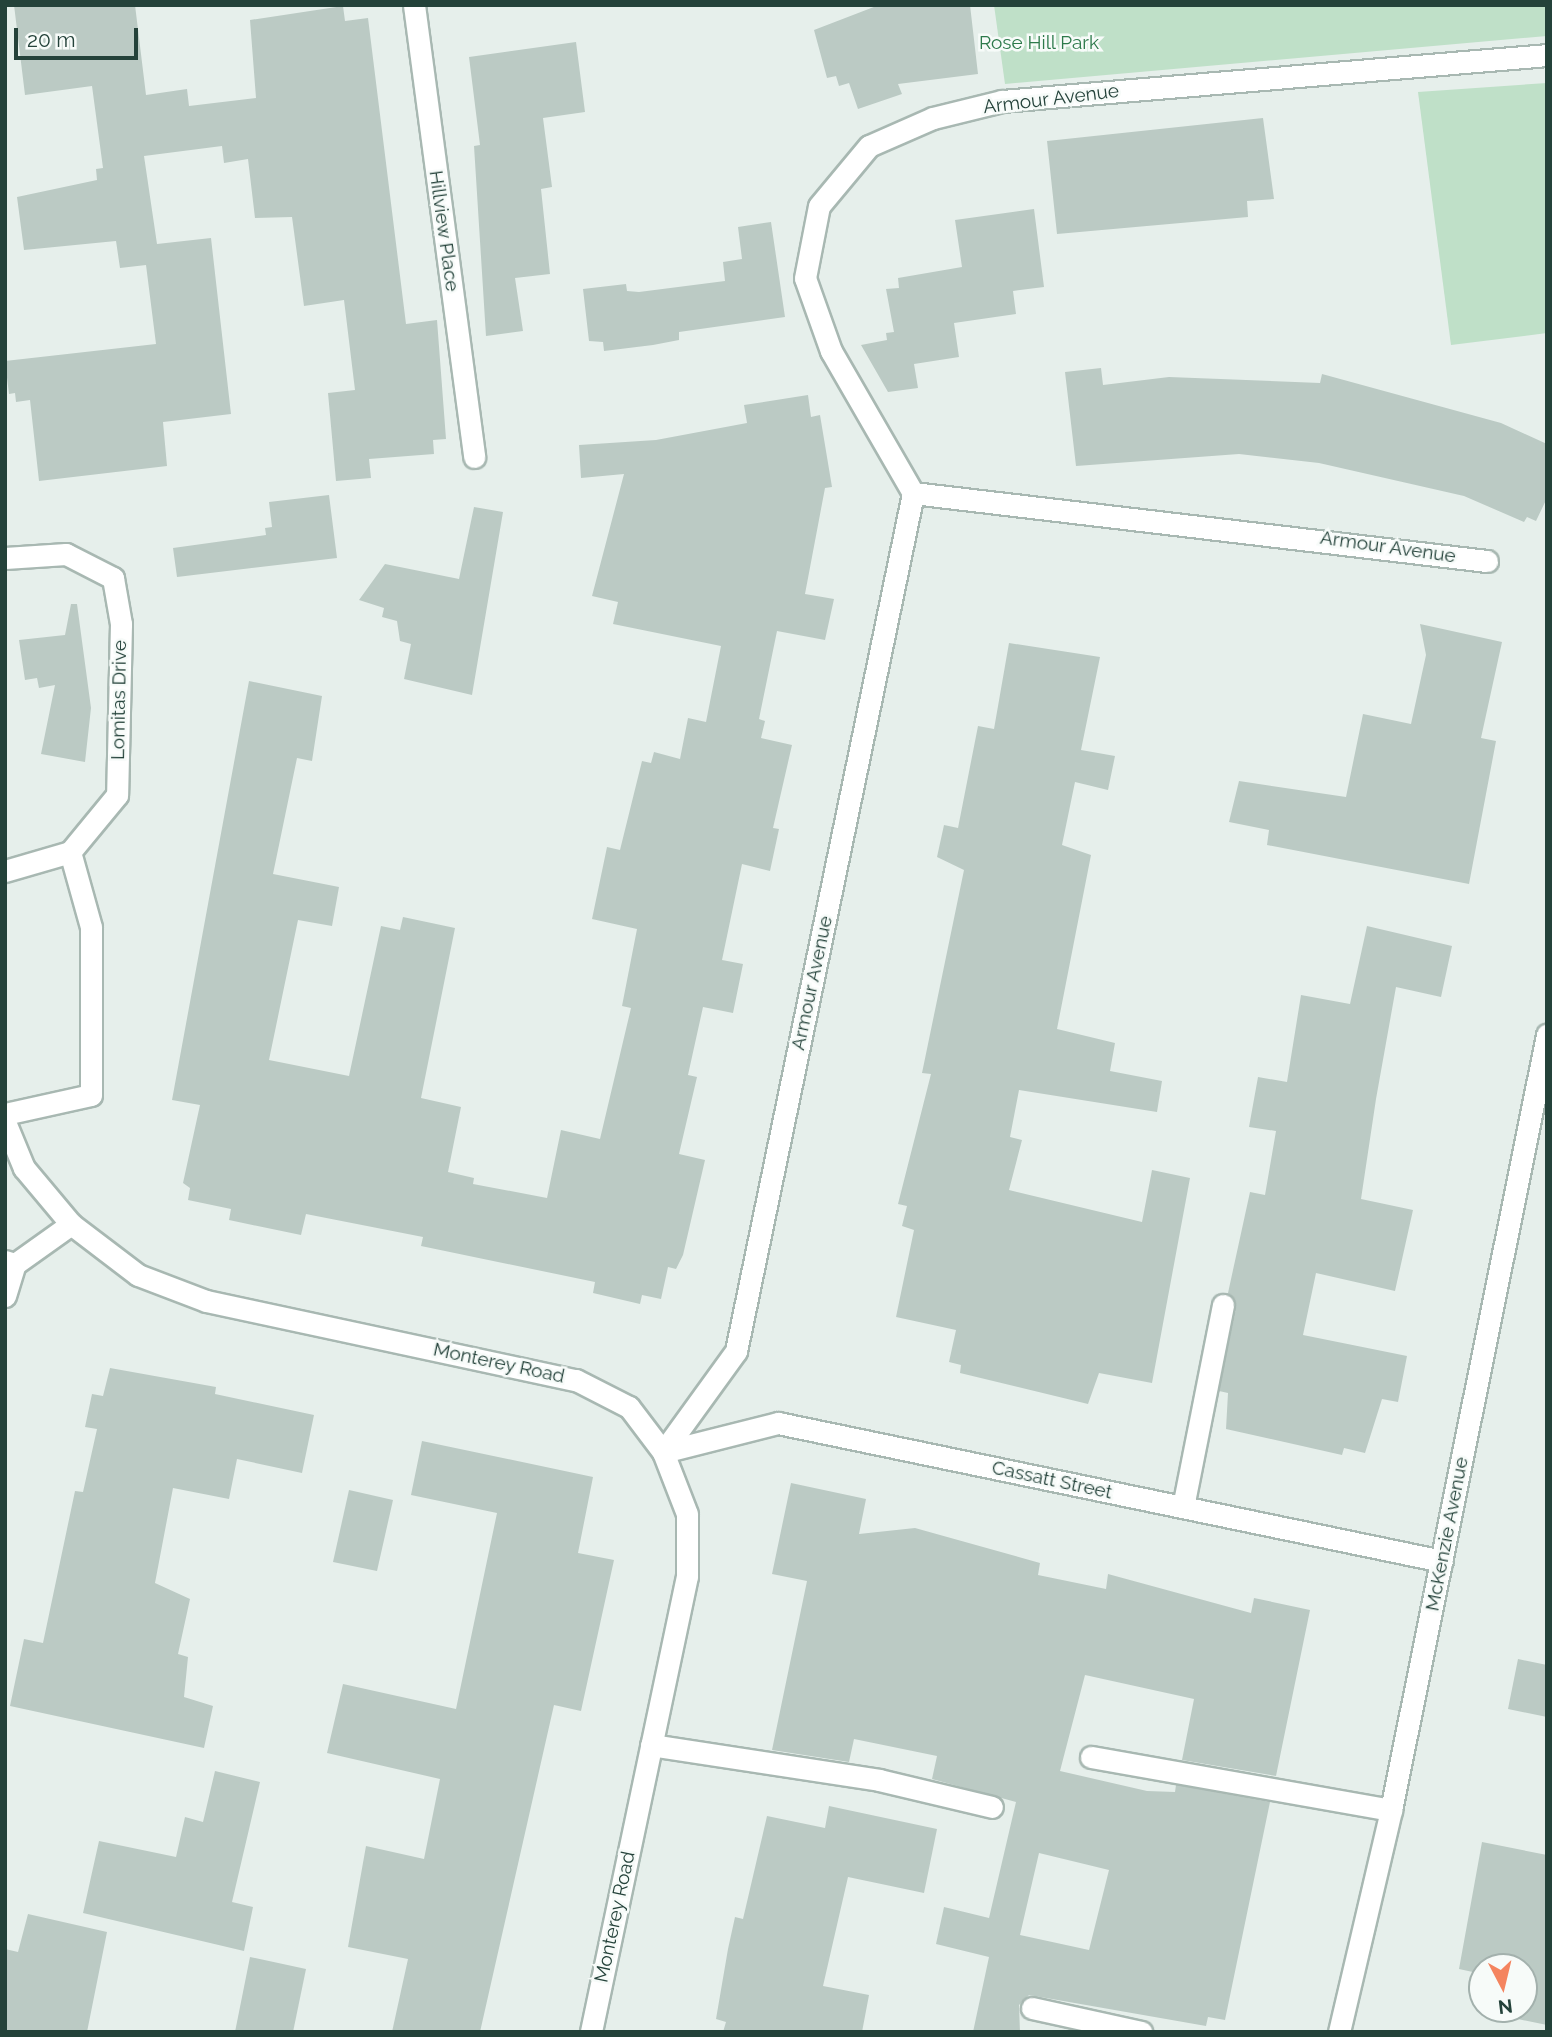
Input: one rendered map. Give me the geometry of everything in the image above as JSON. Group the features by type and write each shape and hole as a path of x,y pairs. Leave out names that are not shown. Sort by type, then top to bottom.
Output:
{"street":[{"name":"Hillview Place","path":"414,5 474,457"},
{"name":"Armour Avenue","path":"663,1452 736,1351 913,493 831,351 805,278 819,206 869,146 933,118 1002,101 1547,55"},
{"name":"Armour Avenue","path":"913,493 1487,561"},
{"name":"Lomitas Drive","path":"5,558 66,554 113,578 121,624 117,795 70,852"},
{"path":"5,872 70,852 90,927 91,1095 5,1114"},
{"name":"McKenzie Avenue","path":"1341,2031 1391,1810 1547,1035"},
{"name":"Monterey Road","path":"5,1122 24,1168 71,1224 138,1275 206,1301 576,1380 629,1407 663,1452 687,1514 687,1576 591,2032"},
{"path":"5,1296 10,1262 71,1224"},
{"path":"1183,1507 1223,1305"},
{"name":"Cassatt Street","path":"663,1452 778,1423 1442,1560"},
{"path":"651,1745 879,1780 992,1807"},
{"path":"1091,1757 1391,1810"},
{"path":"1032,2008 1141,2032"}],"green space":[{"name":"Rose Hill Park","path":"994,5 1547,5 1547,36 1005,84"},
{"path":"1547,83 1547,333 1451,345 1418,92"}],"building":[{"path":"14,5 135,5 146,95 187,89 189,106 256,98 250,20 343,6 345,21 368,18 406,324 437,320 446,439 433,440 434,454 369,459 371,478 336,481 328,393 355,390 344,300 304,306 292,217 255,218 248,159 224,163 222,146 144,156 157,244 211,238 231,414 163,422 167,466 39,481 30,400 16,402 15,393 9,394 5,361 156,344 146,265 120,268 116,241 24,250 17,197 97,180 96,169 103,168 92,86 25,95"},
{"path":"879,5 970,5 978,74 898,84 902,94 858,109 849,83 839,86 836,76 827,78 814,30"},
{"path":"576,42 585,112 543,118 552,187 541,189 550,274 515,278 523,331 486,336 474,146 480,145 469,57"},
{"path":"1263,118 1274,199 1247,201 1248,217 1057,234 1047,141"},
{"path":"1034,209 1044,287 1013,291 1016,314 954,323 959,357 914,364 918,388 888,392 861,345 887,340 886,333 894,332 886,289 899,288 898,278 962,267 955,220"},
{"path":"771,222 785,317 679,332 679,340 604,351 603,342 589,341 583,289 626,284 627,291 639,292 725,281 723,262 742,259 738,227"},
{"path":"1101,368 1103,385 1169,377 1320,383 1322,374 1501,423 1547,444 1547,498 1536,521 1527,517 1524,522 1464,496 1319,463 1239,454 1076,466 1065,372"},
{"path":"808,395 811,417 820,415 832,487 825,488 805,594 834,599 825,640 777,631 759,719 765,721 761,738 792,745 773,828 779,829 770,871 742,864 722,960 743,964 733,1013 703,1007 688,1075 697,1077 679,1154 705,1160 683,1255 676,1269 668,1267 661,1299 642,1295 640,1304 593,1293 595,1282 421,1246 423,1237 306,1214 301,1235 229,1220 231,1209 188,1200 190,1188 183,1183 200,1105 172,1100 249,681 322,696 312,761 297,758 273,874 339,887 332,926 298,920 269,1060 349,1076 381,926 400,930 403,917 455,928 421,1098 461,1107 448,1172 474,1178 473,1184 547,1198 561,1130 600,1139 631,1008 622,1006 637,929 592,919 607,847 620,850 642,761 651,763 654,752 680,759 688,718 706,722 721,646 613,624 618,602 592,596 624,474 581,478 579,445 656,440 747,423 744,405"},
{"path":"329,495 337,558 177,577 173,548 266,535 265,528 272,527 269,502"},
{"path":"474,507 503,512 472,695 404,679 411,644 400,641 397,621 382,617 384,608 359,600 385,564 459,579"},
{"path":"71,604 77,604 91,708 85,762 41,754 55,685 39,688 37,678 25,680 19,640 65,635"},
{"path":"1420,624 1502,642 1481,738 1496,741 1469,884 1267,845 1269,830 1229,822 1239,781 1346,797 1363,714 1411,724 1426,655"},
{"path":"1009,643 1100,657 1081,750 1115,756 1108,790 1075,782 1062,845 1091,855 1057,1029 1115,1043 1110,1071 1162,1081 1157,1112 1019,1090 1010,1137 1022,1140 1009,1190 1142,1222 1152,1170 1190,1178 1152,1383 1099,1373 1088,1404 960,1373 961,1365 949,1362 956,1330 896,1317 914,1230 902,1226 907,1206 898,1204 931,1074 922,1073 964,870 937,857 944,825 958,828 978,726 994,729"},
{"path":"1367,926 1452,946 1441,997 1396,987 1376,1099 1361,1199 1413,1210 1395,1291 1316,1273 1303,1335 1407,1356 1398,1402 1382,1399 1365,1453 1344,1448 1342,1455 1226,1429 1228,1393 1219,1391 1236,1308 1228,1293 1250,1192 1265,1195 1276,1131 1249,1127 1258,1077 1287,1082 1301,995 1350,1004"},
{"path":"110,1368 216,1387 215,1394 314,1415 302,1473 237,1459 229,1499 173,1488 155,1583 190,1599 178,1654 188,1657 184,1697 213,1706 204,1748 10,1706 24,1639 43,1643 75,1491 83,1492 97,1429 85,1427 92,1394 103,1396"},
{"path":"422,1441 593,1477 578,1553 614,1560 581,1711 554,1705 480,2032 392,2032 408,1959 348,1947 366,1846 424,1859 440,1779 327,1753 343,1684 456,1709 497,1513 411,1495"},
{"path":"791,1483 866,1499 859,1534 915,1528 1040,1563 1038,1575 1106,1589 1108,1574 1251,1613 1254,1598 1310,1610 1276,1776 1182,1760 1194,1699 1085,1675 1060,1771 1147,1791 1175,1792 1176,1785 1270,1802 1225,2020 1208,2017 1206,2026 1029,1995 1019,2005 1020,2032 973,2032 989,1957 936,1944 944,1907 989,1918 1016,1802 932,1779 937,1756 854,1739 849,1762 772,1750 807,1581 772,1574","holes":["1039,1853 1109,1870 1089,1950 1020,1935"]},
{"path":"349,1490 393,1500 377,1571 333,1562"},
{"path":"1518,1659 1547,1665 1547,1717 1508,1709"},
{"path":"215,1771 260,1782 232,1902 253,1907 244,1951 83,1913 99,1841 176,1857 185,1817 203,1822"},
{"path":"829,1806 937,1829 924,1893 848,1877 823,1986 869,1995 862,2032 723,2032 726,2022 716,2019 728,1949 735,1917 743,1919 767,1816 825,1828"},
{"path":"1482,1842 1547,1855 1547,2025 1537,2023 1538,1953 1468,1953 1468,1971 1459,1969"},
{"path":"28,1914 107,1932 87,2032 5,2032 5,1949 18,1952"},
{"path":"250,1957 306,1969 293,2032 235,2032"}]}
